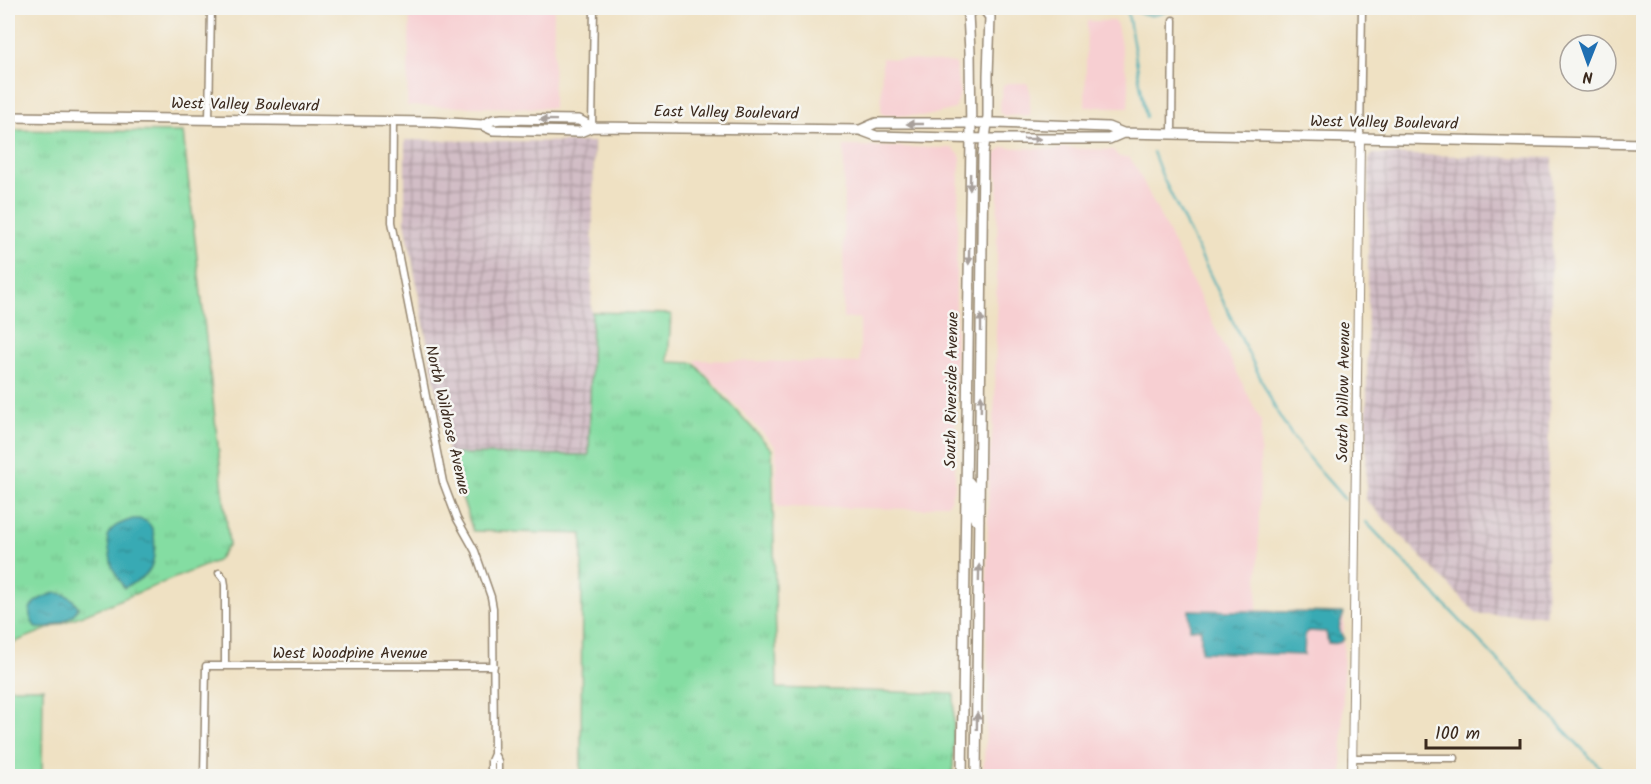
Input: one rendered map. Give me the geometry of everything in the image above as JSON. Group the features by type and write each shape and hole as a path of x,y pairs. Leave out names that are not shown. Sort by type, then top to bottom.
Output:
{"main road":[{"name":"South Riverside Avenue","path":"975,8 968,14 974,123 977,138 979,520 976,777"},
{"name":"South Riverside Avenue","path":"962,777 966,478 977,138 987,123 990,17 983,8"},
{"name":"West Valley Boulevard","path":"8,117 482,125 502,119 579,120 592,127"},
{"name":"East Valley Boulevard","path":"860,130 876,123 974,123"},
{"name":"West Valley Boulevard","path":"974,123 1108,127 1124,133 1644,144"},
{"name":"East Valley Boulevard","path":"592,127 860,130 876,136 977,138"},
{"name":"West Valley Boulevard","path":"977,138 1109,139 1124,133"},
{"path":"966,478 972,486 973,514 975,519 979,520"}],"street":[{"path":"208,120 211,8"},
{"path":"592,127 594,8"},
{"name":"South Willow Avenue","path":"1352,777 1362,8"},
{"path":"1172,134 1173,20"},
{"name":"North Wildrose Avenue","path":"393,122 391,210 394,232 444,482 457,519 475,551 493,608 494,754 491,761 491,777"},
{"path":"219,573 225,585 225,666"},
{"name":"West Woodpine Avenue","path":"204,777 206,666 494,666"},
{"name":"North Wildrose Avenue","path":"494,754 498,761 498,777"},
{"path":"1352,758 1455,758"}],"shaded area":[{"path":"410,8 554,8 553,108 407,106"},
{"path":"1087,21 1114,21 1117,25 1129,87 1128,107 1085,107"},
{"path":"882,58 955,63 960,93 955,109 926,116 883,115 881,111"},
{"path":"1027,83 1030,90 1030,115 1005,116 999,112 1003,85"},
{"path":"405,140 594,142 589,456 448,454 405,221"},
{"path":"844,146 952,148 961,158 956,275 955,487 948,504 937,504 925,509 778,507 776,502 776,447 695,360 860,363 860,318 843,319"},
{"path":"1003,147 1113,150 1119,157 1129,157 1136,167 1261,421 1257,610 1344,613 1342,776 983,776 989,684 986,639 989,453 995,398 998,183 995,156"},
{"path":"1373,154 1553,158 1546,615 1477,614 1366,500 1369,159"}],"green space":[{"path":"8,130 183,132 229,544 217,561 8,645"},
{"path":"592,312 671,314 668,362 694,363 772,450 777,688 954,694 953,776 581,776 582,534 473,531 448,454 589,455"},
{"path":"8,688 43,688 42,776 8,776"}],"water":[{"path":"133,519 143,520 151,526 154,554 151,567 146,575 124,588 112,567 107,536 115,527"},
{"path":"54,593 71,598 78,607 76,611 60,623 36,628 30,615 32,605 41,598"},
{"path":"1189,610 1344,613 1339,628 1344,639 1337,643 1328,643 1326,632 1308,631 1305,634 1304,655 1201,652 1201,629 1190,629"}],"waterway":[{"path":"1127,8 1146,117"},
{"path":"1132,8 1148,15 1163,13 1175,8"},
{"path":"1153,152 1163,178 1277,412 1307,456 1345,500"},
{"path":"1366,522 1608,776"}]}
